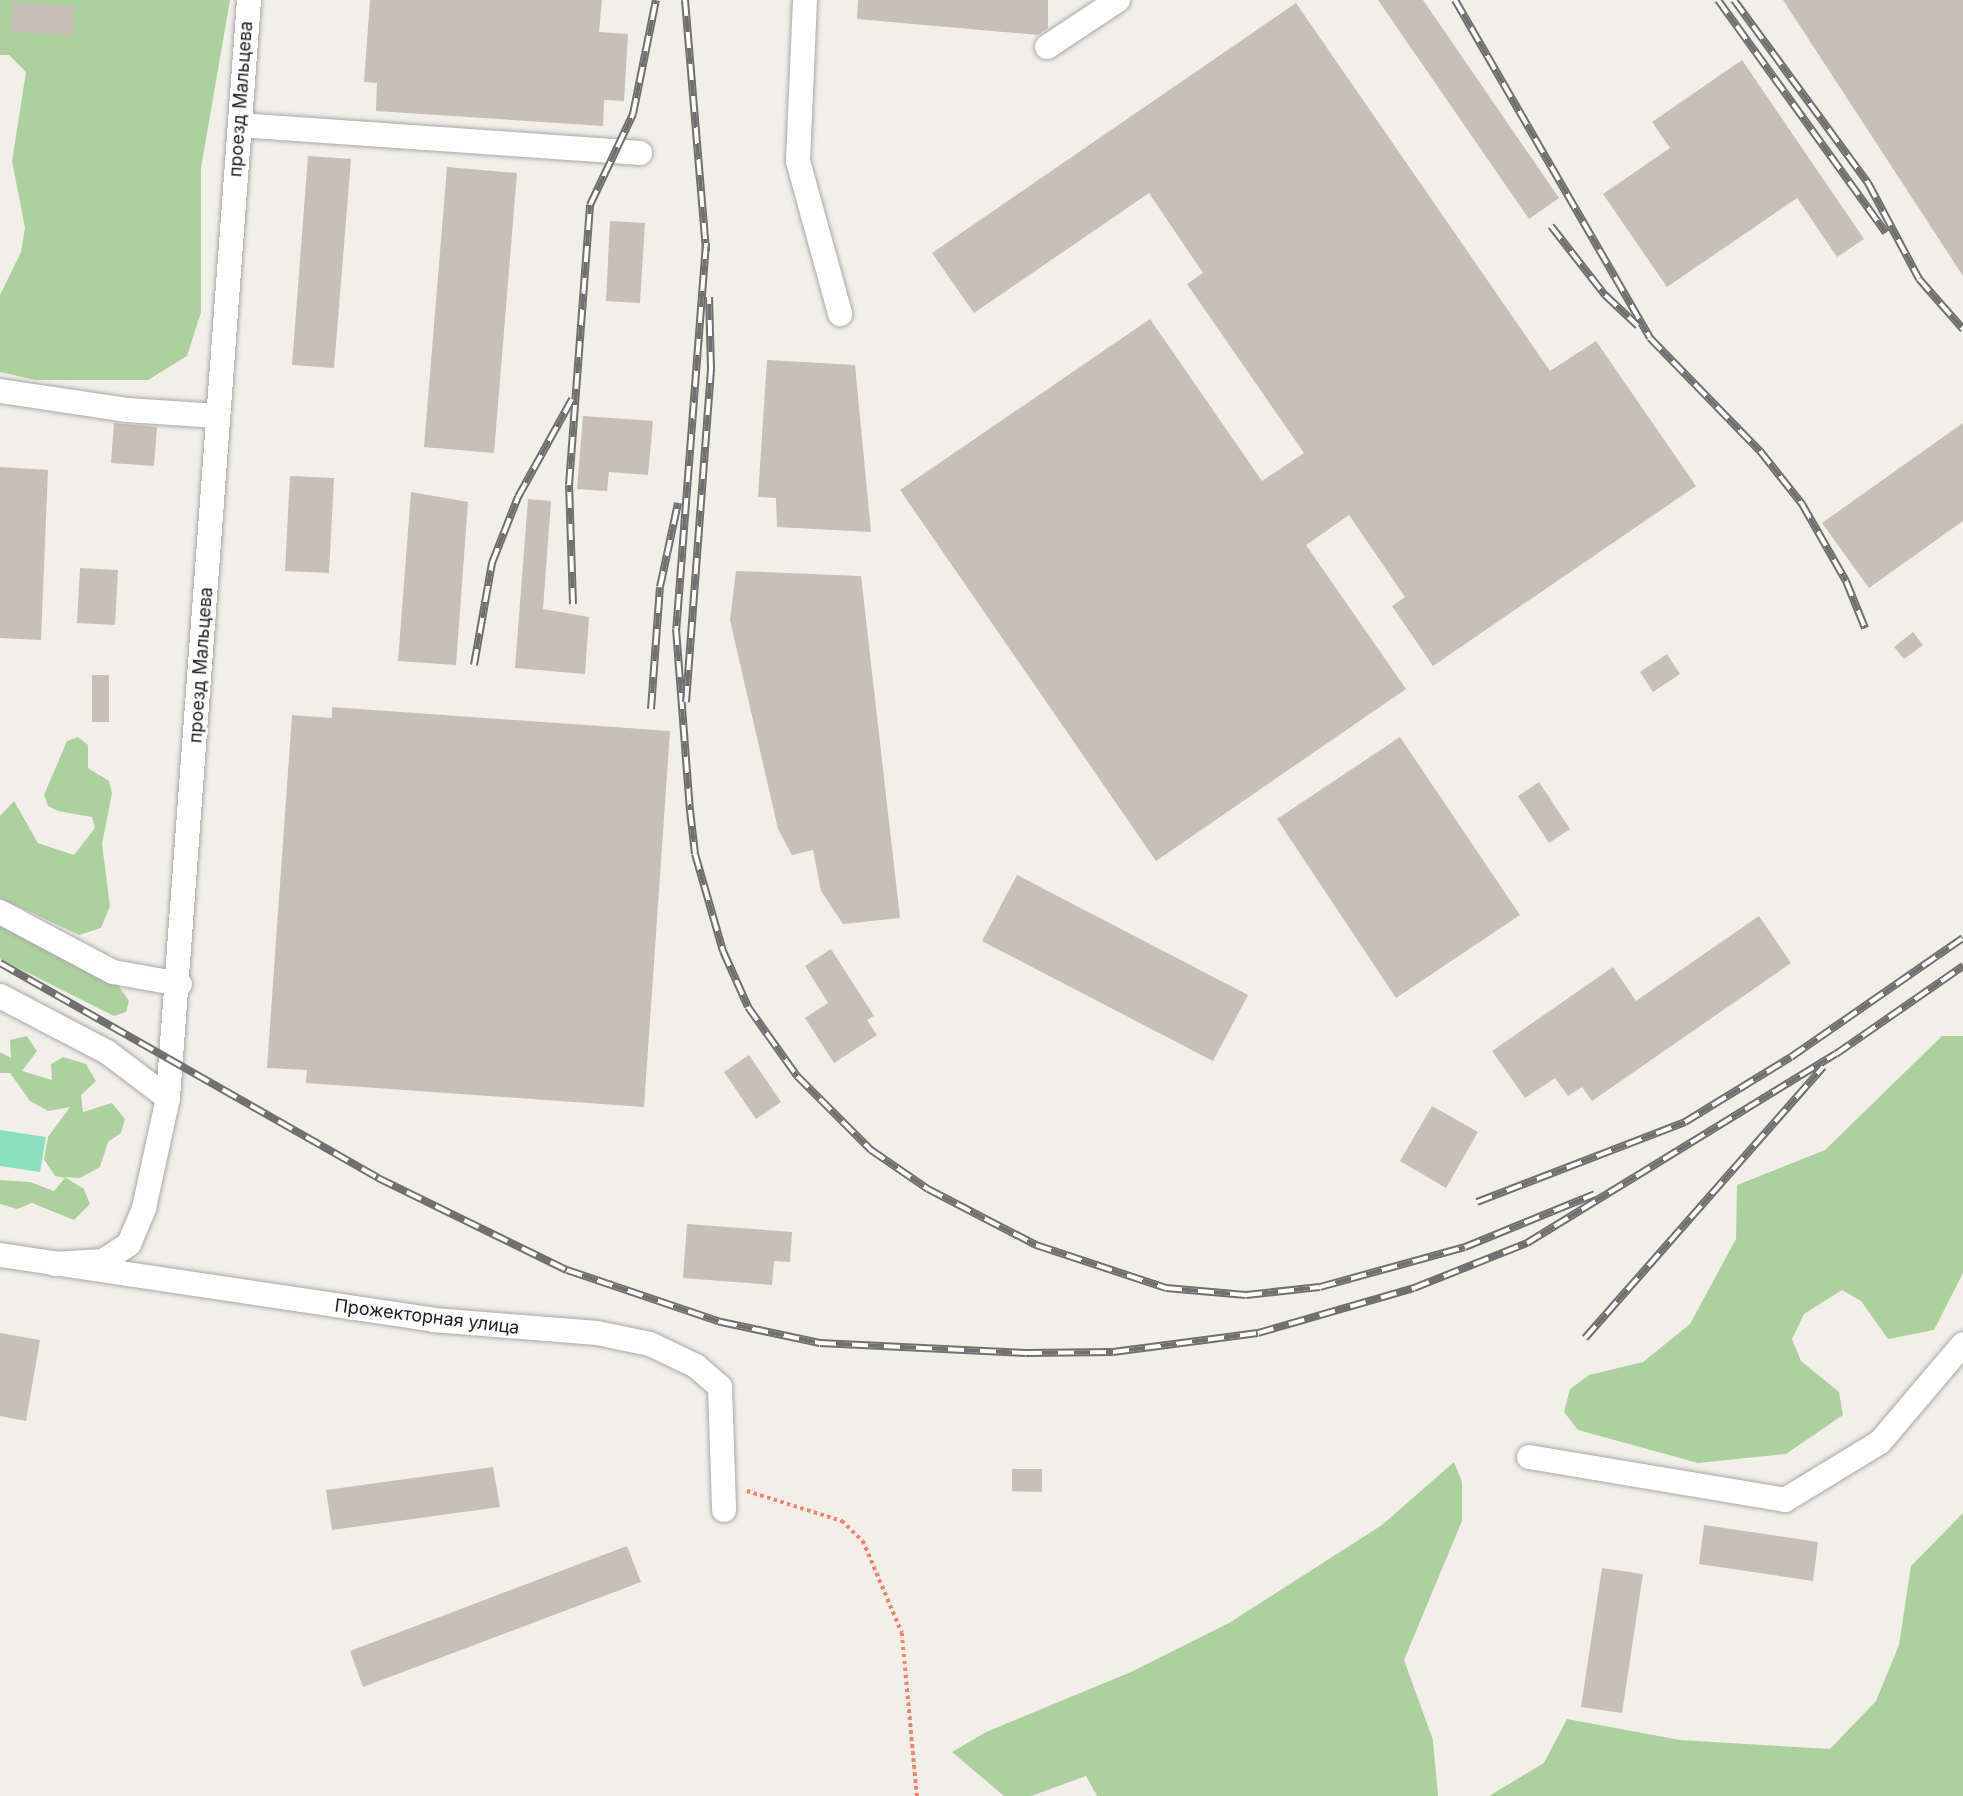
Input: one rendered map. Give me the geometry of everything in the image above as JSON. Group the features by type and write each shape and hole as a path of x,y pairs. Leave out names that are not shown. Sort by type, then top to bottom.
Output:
{"street":[{"name":"проезд Мальцева","path":"54,1264 103,1261 129,1244 147,1194 168,1098 180,984 249,0"},
{"path":"805,0 798,161 840,314"},
{"path":"1047,47 1118,0"},
{"path":"240,125 640,153"},
{"path":"0,391 114,409 218,416"},
{"path":"0,912 113,972 180,984"},
{"path":"0,996 107,1052 168,1098"},
{"name":"Прожекторная улица","path":"0,1255 433,1320 597,1333 650,1344 696,1366 720,1387 725,1483 723,1510"},
{"path":"1529,1457 1785,1500 1880,1442 1963,1345"}],"path":[{"path":"725,1483 842,1521 863,1541 902,1633 917,1796"}],"green space":[{"path":"0,0 230,0 201,168 201,312 187,356 148,380 35,380 0,372 0,295 21,252 25,228 12,161 26,72 9,55 0,55"},
{"path":"78,737 88,745 88,768 109,781 112,793 102,844 110,906 101,928 79,935 0,898 0,816 14,801 38,843 74,855 95,828 92,817 58,811 48,806 44,795 67,741"},
{"path":"0,917 116,982 129,1001 126,1012 114,1016 0,959"},
{"path":"27,1036 37,1051 22,1071 52,1080 51,1064 63,1057 86,1064 96,1081 81,1095 83,1112 112,1103 125,1119 121,1133 108,1142 100,1167 80,1178 65,1177 84,1189 90,1204 74,1220 32,1203 17,1209 0,1204 0,1180 30,1182 54,1191 65,1178 55,1176 44,1159 48,1137 70,1107 48,1111 30,1101 10,1073 0,1073 0,1052 11,1058 10,1040"},
{"path":"1942,1036 1963,1036 1963,1273 1934,1330 1888,1339 1861,1301 1842,1290 1804,1314 1792,1339 1801,1361 1839,1392 1843,1415 1786,1454 1698,1463 1578,1430 1564,1412 1570,1389 1589,1375 1643,1362 1690,1324 1736,1239 1737,1185 1825,1150"},
{"path":"0,1130 46,1137 40,1172 0,1166"},
{"path":"1454,1462 1462,1482 1462,1521 1404,1660 1433,1740 1438,1796 1097,1796 1086,1776 1031,1796 1004,1796 952,1752 986,1732 1131,1672 1229,1623 1382,1525"},
{"path":"1963,1513 1963,1796 1489,1796 1544,1763 1567,1719 1680,1740 1830,1749 1876,1701 1899,1645 1911,1566"}],"building":[{"path":"370,0 602,0 599,32 628,34 624,101 604,100 603,126 376,111 377,83 364,82"},
{"path":"858,0 1048,0 1048,28 1038,35 857,19"},
{"path":"1378,0 1423,0 1559,198 1529,219"},
{"path":"1783,0 1963,0 1963,276"},
{"path":"13,3 74,6 73,35 11,32"},
{"path":"1296,3 1550,371 1596,341 1696,486 1433,666 1392,606 1405,597 1349,515 1306,545 1406,689 1156,861 900,490 1150,319 1262,481 1304,453 1187,284 1203,273 1149,193 974,313 932,253"},
{"path":"1742,60 1864,239 1837,257 1797,198 1667,287 1603,194 1670,148 1652,122"},
{"path":"308,156 351,159 334,368 292,365"},
{"path":"447,167 517,173 494,453 424,447"},
{"path":"610,221 645,223 640,303 606,301"},
{"path":"767,360 855,365 871,532 777,527 776,498 758,497"},
{"path":"583,416 653,421 648,475 609,472 607,491 577,489"},
{"path":"114,423 157,427 154,466 111,463"},
{"path":"1963,423 1963,521 1869,588 1822,523"},
{"path":"0,467 48,470 41,640 0,638"},
{"path":"290,476 334,478 329,573 285,571"},
{"path":"411,492 468,502 456,665 398,661"},
{"path":"528,499 551,501 543,609 589,617 585,674 515,668"},
{"path":"80,568 118,570 115,625 77,623"},
{"path":"736,571 861,576 900,918 843,924 821,891 813,850 792,855 778,829 730,620"},
{"path":"1913,632 1923,645 1904,659 1894,647"},
{"path":"1667,654 1680,674 1653,692 1640,672"},
{"path":"92,675 109,675 109,722 92,722"},
{"path":"332,707 670,731 644,1107 306,1083 307,1070 267,1068 292,715 332,718"},
{"path":"1400,737 1520,915 1396,998 1277,819"},
{"path":"1539,782 1570,829 1549,843 1518,796"},
{"path":"1017,875 1248,995 1213,1061 982,941"},
{"path":"1759,916 1791,963 1592,1101 1582,1087 1568,1096 1555,1078 1525,1098 1492,1051 1613,967 1636,1001"},
{"path":"831,949 874,1016 867,1020 877,1035 834,1063 805,1018 828,1003 805,966"},
{"path":"749,1055 781,1102 756,1119 724,1072"},
{"path":"1432,1106 1478,1132 1446,1188 1400,1161"},
{"path":"687,1224 792,1232 790,1262 774,1261 772,1285 683,1278"},
{"path":"0,1333 40,1340 26,1421 0,1416"},
{"path":"493,1467 500,1507 332,1530 326,1490"},
{"path":"1012,1469 1042,1469 1042,1492 1012,1491"},
{"path":"1704,1525 1818,1542 1813,1581 1699,1564"},
{"path":"627,1546 641,1582 363,1687 350,1651"},
{"path":"1602,1568 1643,1574 1622,1713 1581,1707"}],"railway":[{"path":"573,604 569,485 590,205 633,114 656,0"},
{"path":"685,0 706,251"},
{"path":"1455,0 1650,338 1760,451 1802,504 1846,581 1865,628"},
{"path":"1718,0 1886,233"},
{"path":"1734,0 1868,183 1919,279 1963,329"},
{"path":"1551,226 1605,295 1638,326"},
{"path":"706,243 676,629 690,810 695,854 723,951 748,1007 797,1076 871,1150 928,1189 1036,1245 1166,1288 1246,1295 1320,1287 1465,1247 1595,1194"},
{"path":"686,702 711,368 709,297"},
{"path":"474,665 492,563 518,497 572,399"},
{"path":"651,709 660,587 678,503"},
{"path":"1477,1202 1685,1122 1791,1057 1963,938"},
{"path":"0,963 378,1178 567,1270 721,1322 820,1343 1026,1353 1113,1352 1258,1333 1414,1288 1527,1243 1836,1054 1963,966"},
{"path":"1585,1338 1823,1067"}]}
